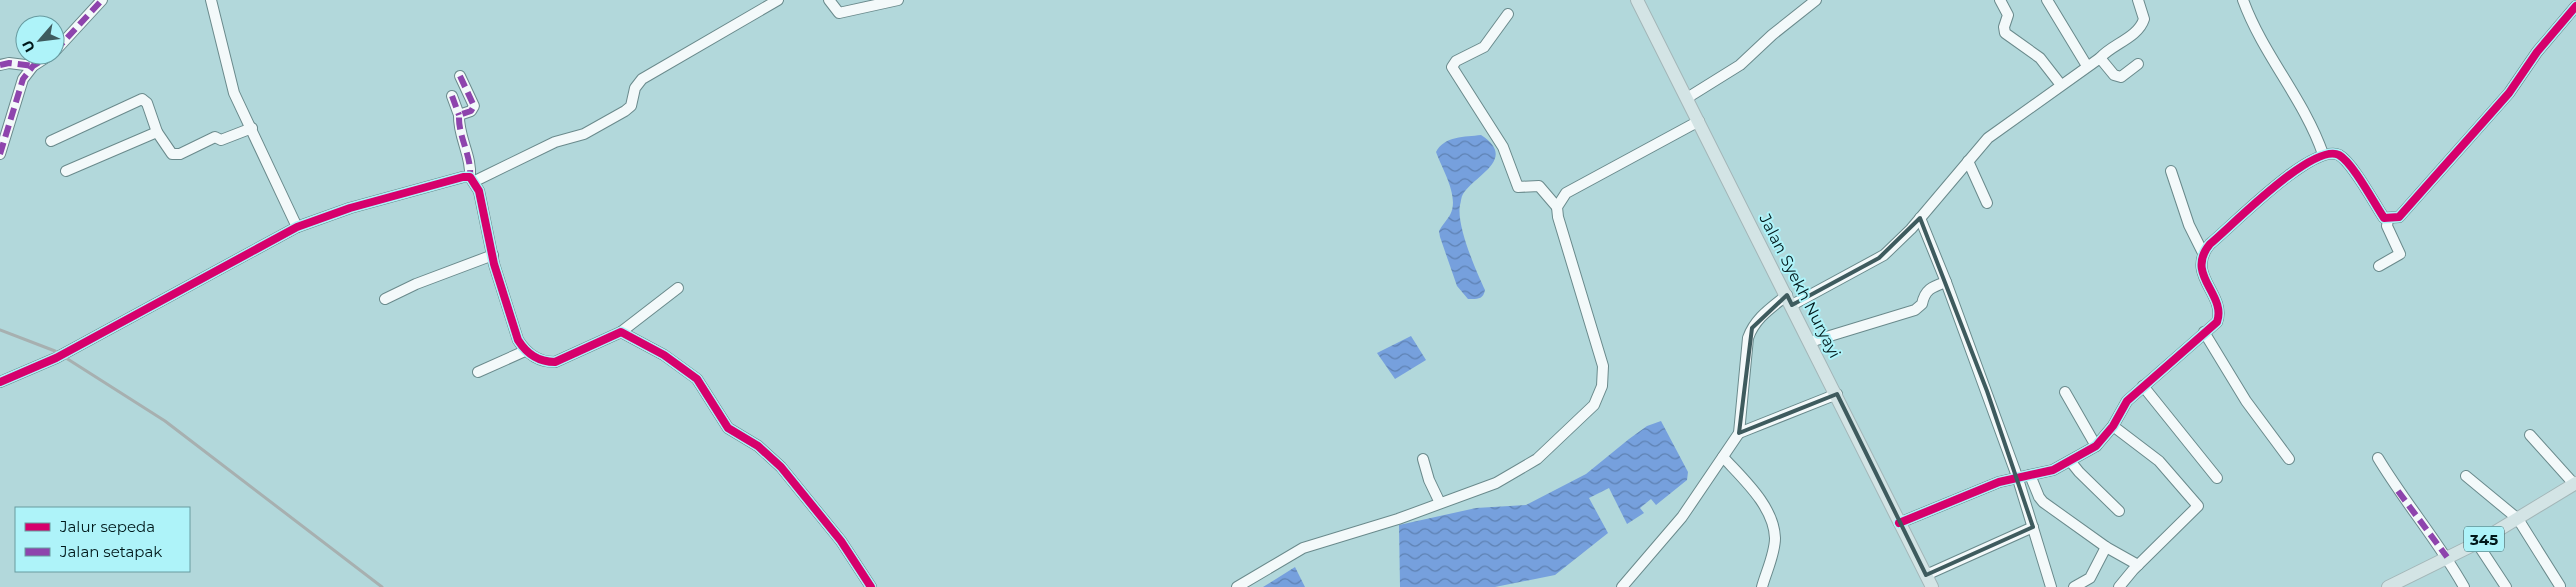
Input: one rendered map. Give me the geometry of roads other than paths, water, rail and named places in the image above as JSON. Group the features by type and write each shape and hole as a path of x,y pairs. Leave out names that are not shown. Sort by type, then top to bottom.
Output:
{"main road":[{"name":"Jalan Syekh Nuryayi","path":"1637,0 1837,394 1932,587"},
{"name":"345","path":"2388,587 2477,543 2575,483"}],"street":[{"path":"65,40 102,0"},
{"path":"211,0 234,92 297,227"},
{"path":"0,382 56,358 297,227 350,208 463,177 472,179 554,142 584,134 632,106 635,88 642,79 778,0"},
{"path":"829,0 838,13 898,0"},
{"path":"1687,98 1740,65 1772,35 1816,0"},
{"path":"2000,0 2008,15 2004,27 2005,33 2040,58 2061,85"},
{"path":"2047,0 2087,66"},
{"path":"1622,587 1682,517 1739,433 1748,338 1752,328 1764,313 1879,258 1906,235 1994,133 2100,58 2110,47 2141,27 2144,20 2138,0"},
{"path":"2242,0 2262,43 2314,127 2323,154"},
{"path":"1900,523 1998,482 2053,470 2071,462 2096,446 2113,426 2124,404 2217,322 2219,315 2200,263 2203,254 2210,244 2300,166 2331,152 2341,156 2360,180 2384,218 2398,217 2509,93 2537,52 2576,6"},
{"path":"1237,587 1303,548 1496,483 1537,459 1598,398 1604,376 1603,366 1558,217 1557,207 1539,186 1518,187 1503,147 1452,67 1456,61 1484,47 1508,14"},
{"path":"2100,58 2114,75 2121,77 2138,64"},
{"path":"0,65 9,63 33,66"},
{"path":"0,154 23,79 33,66"},
{"path":"459,115 471,111 474,106 460,76"},
{"path":"452,96 459,115 458,123 471,166 472,179 479,190 493,255 518,340 525,351 539,359 555,362 621,332 678,288"},
{"path":"51,141 142,100 147,103 157,132 172,154 180,154 215,137 221,140 252,128"},
{"path":"1557,207 1566,193 1699,122"},
{"path":"66,171 157,132"},
{"path":"1968,161 1987,203"},
{"path":"2171,171 2189,225 2203,254"},
{"path":"1920,218 1946,282 2018,479 2051,587"},
{"path":"2379,266 2400,254 2387,226 2388,219"},
{"path":"385,299 416,284 493,255"},
{"path":"1810,342 1915,310 1922,304 1924,293 1928,289 1946,282"},
{"path":"621,332 664,355 697,379 728,428 758,446 781,467 841,541 871,587"},
{"path":"2204,332 2246,401 2289,459"},
{"path":"478,372 525,351"},
{"path":"2143,386 2217,478"},
{"path":"2065,392 2096,446"},
{"path":"1739,433 1837,394"},
{"path":"2113,426 2159,461 2198,506 2138,565 2119,587"},
{"path":"2530,435 2575,483"},
{"path":"1723,456 1754,493 1773,528 1774,547 1762,587"},
{"path":"2378,458 2404,500 2447,557 2464,587"},
{"path":"1424,459 1429,480 1440,503"},
{"path":"2071,462 2078,472 2119,510"},
{"path":"2030,475 2043,502 2106,547 2138,565"},
{"path":"2466,476 2518,518 2560,586"},
{"path":"1926,575 2032,527"},
{"path":"2477,543 2506,587"},
{"path":"2074,587 2090,578 2106,547"}],"water":[{"path":"1481,135 1491,144 1495,152 1495,159 1463,194 1460,214 1464,236 1485,290 1481,297 1468,299 1457,286 1440,237 1439,231 1450,215 1453,208 1453,200 1449,183 1436,152 1444,143 1450,140"},
{"path":"1411,336 1426,360 1395,379 1377,353"},
{"path":"1661,421 1688,472 1687,480 1656,505 1651,499 1640,508 1644,513 1627,524 1609,488 1589,498 1608,533 1555,575 1495,587 1400,587 1399,525 1476,508 1526,505 1586,474 1647,426"},
{"path":"1295,567 1305,587 1263,587"}],"railway":[{"path":"0,330 55,351 165,421 382,587"}]}
